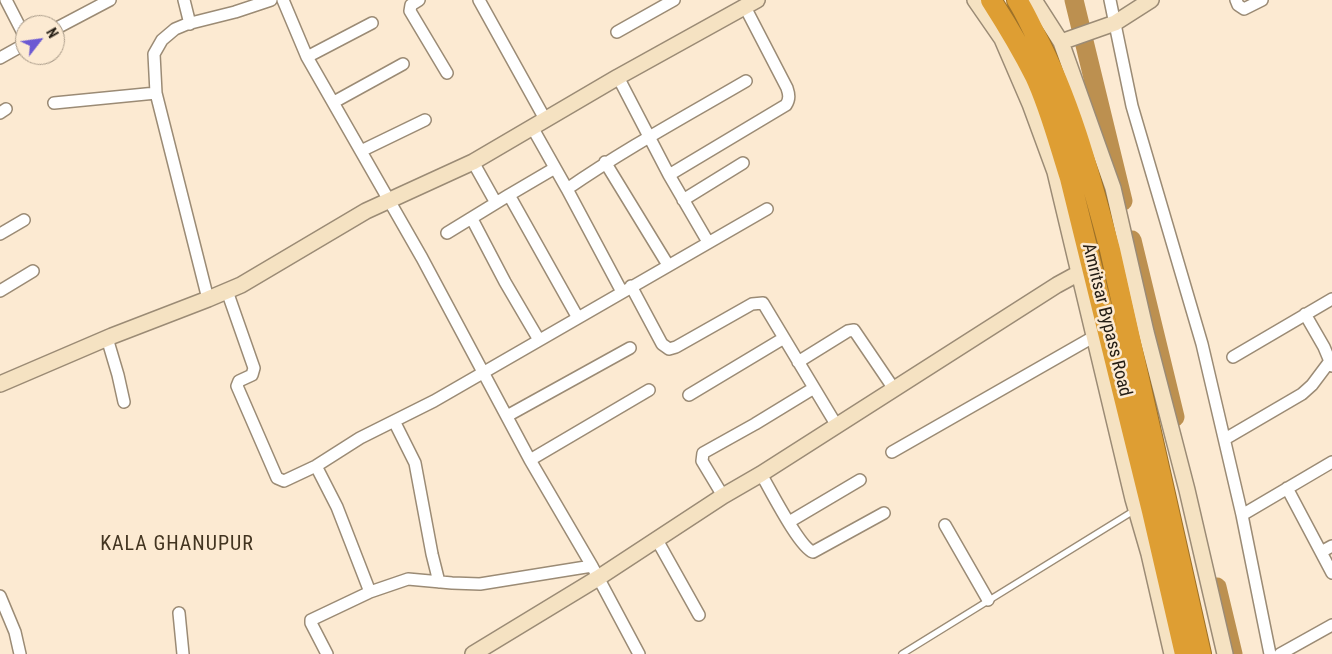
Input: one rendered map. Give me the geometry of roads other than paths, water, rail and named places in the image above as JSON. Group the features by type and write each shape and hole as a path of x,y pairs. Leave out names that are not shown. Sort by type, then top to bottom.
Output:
{"highway":[{"name":"Amritsar Bypass Road","path":"991,0 1008,26 1036,78 1070,178 1141,463 1185,654"},
{"name":"Amritsar Bypass Road","path":"1017,0 1046,55 1067,105 1097,202 1112,260 1201,654"}],"street":[{"path":"6,0 15,18"},
{"path":"65,24 110,0"},
{"path":"184,0 190,24"},
{"path":"208,299 156,94 154,54 167,35 190,24 271,0"},
{"path":"283,0 307,57 422,258 530,460 639,654"},
{"path":"419,0 411,5 410,11 447,73"},
{"path":"479,0 538,123 555,168 662,344 669,349 676,347 752,304 759,302 766,306 837,426"},
{"path":"618,32 674,0"},
{"path":"975,0 1002,38 1030,104 1054,172 1095,336 1135,510 1149,554 1172,654"},
{"path":"1034,0 1064,40 1113,188 1146,332 1187,490 1225,654"},
{"path":"1110,0 1132,106 1200,337 1225,439 1270,654"},
{"path":"1064,40 1115,23 1152,0"},
{"path":"1236,0 1238,5 1244,9 1262,0"},
{"path":"0,384 107,338 240,285 366,211 473,162 618,77 751,4 787,88 788,102 786,105 669,175"},
{"path":"307,57 372,23"},
{"path":"0,58 15,50"},
{"path":"334,102 403,64"},
{"path":"618,77 669,175 708,242"},
{"path":"568,189 605,162 746,80"},
{"path":"54,103 156,94"},
{"path":"361,151 426,120"},
{"path":"473,162 496,203"},
{"path":"605,162 668,265"},
{"path":"683,200 743,163"},
{"path":"446,233 555,168"},
{"path":"509,195 578,318"},
{"path":"227,291 254,368 254,374 239,381 237,386 277,478 284,481 316,466 360,438 434,402 767,209"},
{"path":"472,219 505,282 539,340"},
{"path":"0,234 24,220"},
{"path":"0,291 33,271"},
{"path":"473,654 594,572 657,540 1057,285 1079,273"},
{"path":"1233,357 1332,299"},
{"path":"1225,439 1302,394 1331,364 1324,347 1305,314"},
{"path":"798,362 848,331 854,330 894,389"},
{"path":"892,452 1095,336"},
{"path":"107,338 124,402"},
{"path":"688,395 784,338"},
{"path":"507,416 630,348"},
{"path":"724,496 702,461 701,456 814,388"},
{"path":"530,460 649,390"},
{"path":"394,421 415,463 439,582"},
{"path":"1242,515 1332,462"},
{"path":"316,466 337,507 370,592"},
{"path":"761,474 789,522 807,549 813,552 884,512"},
{"path":"789,522 860,480"},
{"path":"1287,488 1332,573"},
{"path":"945,525 988,600"},
{"path":"657,540 699,616"},
{"path":"1321,552 1332,546"},
{"path":"327,654 311,623 312,620 370,592 408,579 480,584 594,572"},
{"path":"0,596 13,626 20,654"},
{"path":"179,613 183,654"},
{"path":"1280,654 1332,625"}],"lane":[{"path":"902,654 1135,510"}],"waterway":[{"path":"1074,0 1123,201"},
{"path":"1132,240 1175,417"},
{"path":"1217,587 1233,654"}],"district":[{"name":"KALA GHANUPUR","path":"177,545"}]}
